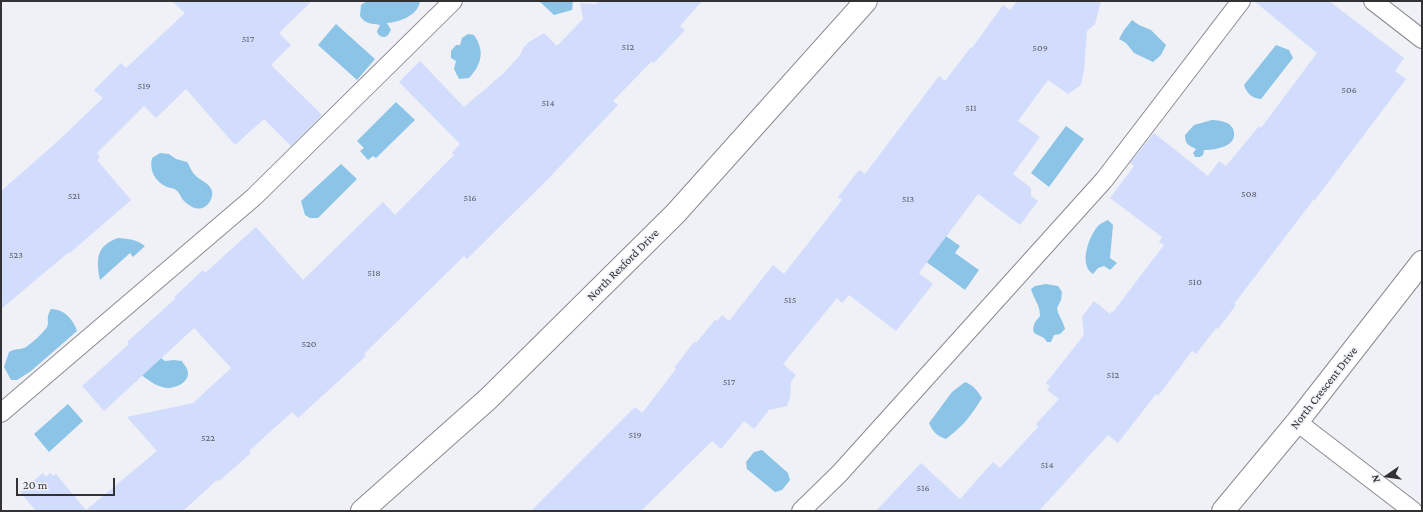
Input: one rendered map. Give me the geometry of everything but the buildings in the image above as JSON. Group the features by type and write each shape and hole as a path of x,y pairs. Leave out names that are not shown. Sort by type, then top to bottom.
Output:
{"street":[{"name":"North Rexford Drive","path":"362,511 488,399 676,213 866,1"},
{"name":"North Crescent Drive","path":"1223,511 1297,422 1422,262"}],"lane":[{"path":"1,413 254,198 453,1"},
{"path":"801,511 839,474 1104,180 1241,1"},
{"path":"1373,1 1422,38"},
{"path":"1297,422 1413,511"}],"water":[{"path":"367,1 420,1 416,11 412,14 402,20 387,23 391,30 385,37 379,35 377,32 380,25 366,22 360,16 361,5"},
{"path":"539,1 573,1 572,10 554,15"},
{"path":"1132,20 1151,30 1166,45 1161,55 1153,62 1134,53 1126,43 1119,39"},
{"path":"336,24 375,59 357,80 318,45"},
{"path":"468,34 474,35 480,46 481,52 479,62 477,68 469,78 459,79 454,69 456,61 451,58 451,51 456,45 460,45 462,38"},
{"path":"1276,45 1289,50 1293,58 1261,99 1255,98 1248,93 1244,85"},
{"path":"396,102 415,120 376,158 373,156 368,160 360,151 364,148 357,141"},
{"path":"1212,120 1222,121 1230,125 1234,133 1234,138 1232,142 1224,147 1204,150 1203,155 1200,157 1195,157 1193,153 1196,149 1188,144 1185,135 1194,125"},
{"path":"1066,126 1084,139 1049,187 1031,173"},
{"path":"160,153 169,154 176,159 187,162 192,172 211,188 212,196 210,202 206,206 199,209 189,205 183,200 175,189 163,185 156,179 152,171 151,162 152,158"},
{"path":"341,164 357,179 318,218 310,218 305,215 301,201"},
{"path":"1108,220 1113,225 1110,258 1117,263 1110,270 1104,266 1098,268 1093,274 1086,264 1087,250 1095,230 1099,225"},
{"path":"940,232 960,246 955,253 979,270 965,290 921,258"},
{"path":"118,238 129,239 145,246 133,257 130,253 100,280 98,266 99,254 105,245"},
{"path":"1046,284 1058,286 1062,292 1061,300 1057,308 1065,329 1060,334 1054,335 1051,342 1047,342 1044,338 1034,333 1033,330 1034,324 1040,316 1039,308 1031,289 1035,286"},
{"path":"51,309 56,309 64,313 73,322 77,331 31,371 17,380 11,380 4,367 9,352 26,347 40,335 47,327 48,315"},
{"path":"161,358 165,361 182,361 187,368 188,373 186,380 183,383 175,387 167,388 148,380 139,373"},
{"path":"965,382 975,388 982,398 966,420 946,439 936,433 929,423 952,392"},
{"path":"68,404 83,421 49,452 34,434"},
{"path":"762,450 788,473 790,480 782,490 775,492 747,469 746,462 754,452"}]}
